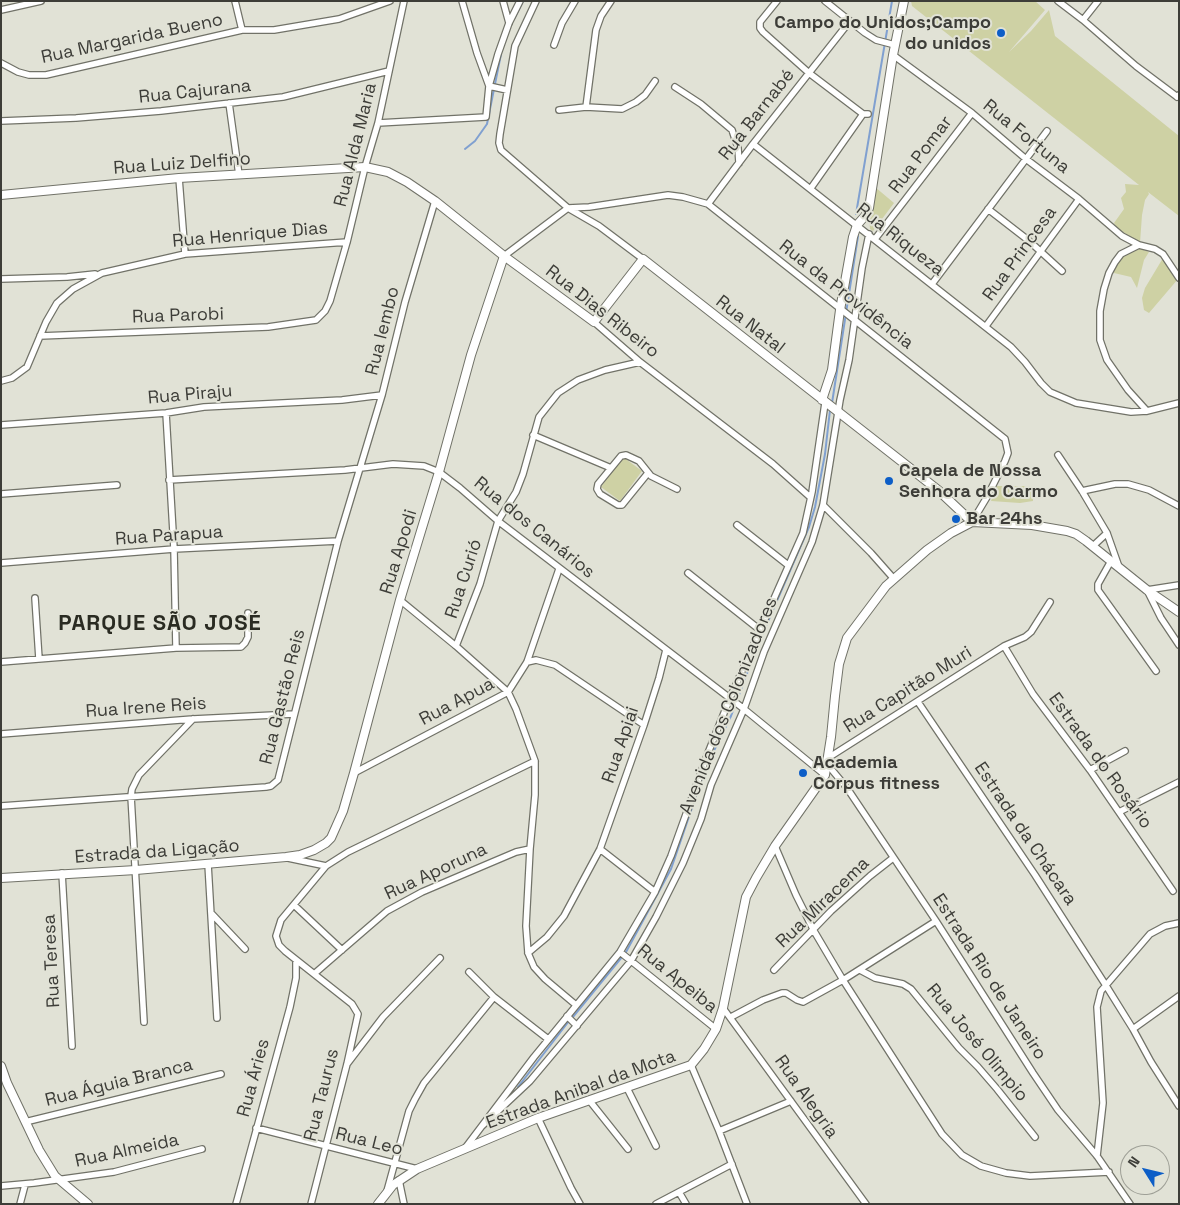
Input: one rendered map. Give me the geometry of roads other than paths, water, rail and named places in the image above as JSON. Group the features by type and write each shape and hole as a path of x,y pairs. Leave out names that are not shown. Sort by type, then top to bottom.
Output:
{"street":[{"path":"1,10 41,1"},
{"path":"235,1 242,30"},
{"path":"364,11 366,1"},
{"name":"Rua Margarida Bueno","path":"1,63 18,72 30,75 46,75 242,30 274,30 339,19 390,1"},
{"name":"Rua Alda Maria","path":"316,320 325,311 330,301 347,242 378,123 404,1"},
{"path":"462,1 477,53 491,86"},
{"path":"503,1 509,23"},
{"path":"378,123 486,117 491,86 509,23 520,1"},
{"path":"491,86 505,89 515,46 536,1"},
{"path":"554,45 565,17 575,1"},
{"path":"586,107 596,30 603,12 611,1"},
{"path":"776,1 760,22 760,28 809,73 866,114 811,188"},
{"path":"825,1 865,33 888,43"},
{"name":"Avenida dos Colonizadores","path":"464,1149 548,1039 621,953 655,892 671,856 708,753 802,533 832,370 853,237 857,225 869,208 893,54 888,43 904,1"},
{"path":"1058,1 1136,66 1178,96"},
{"path":"1083,20 1098,1"},
{"name":"Rua Barnabé","path":"708,204 850,21"},
{"name":"Rua Fortuna","path":"893,54 972,113 1122,236 1138,245 1155,249 1162,254 1179,278"},
{"name":"Rua Cajurana","path":"1,121 161,112 301,93 389,71"},
{"path":"559,110 586,107 622,109 645,95 655,81"},
{"path":"675,87 701,104 732,130 738,148 739,163"},
{"name":"Rua Natal","path":"505,89 499,143 507,155 568,208 599,226 644,259 938,490 972,522"},
{"path":"229,103 239,174"},
{"name":"Rua Pomar","path":"875,239 972,113"},
{"path":"932,284 1047,131"},
{"name":"Rua Riqueza","path":"753,144 986,326 1026,362 1040,383 1050,392 1060,398 1076,403 1131,412 1147,411 1179,403"},
{"name":"Rua Luiz Delfino","path":"1,195 179,178 365,167"},
{"name":"Rua Dias Ribeiro","path":"365,167 388,172 435,201 504,256 594,322 640,362 773,464 810,497"},
{"path":"179,178 185,254"},
{"name":"Rua da Providência","path":"568,208 590,207 668,195 708,204 1005,439 1008,453 1005,461 972,522"},
{"name":"Rua Princesa","path":"986,326 1079,199"},
{"name":"Rua Iembo","path":"361,468 382,395 405,302 435,201"},
{"path":"504,256 568,208"},
{"path":"988,209 1042,252 1062,271"},
{"name":"Avenida dos Colonizadores","path":"482,1126 523,1088 630,960 656,917 683,862 764,652 812,542 823,505 837,411 849,360 853,320 869,234"},
{"name":"Rua Henrique Dias","path":"1,381 12,378 27,367 57,303 88,279 102,273 185,254 347,242"},
{"path":"1138,245 1121,254 1109,273 1100,311 1100,340 1107,360 1118,377 1147,411"},
{"name":"Rua Apodi","path":"314,850 326,843 335,831 343,811 400,600 471,356 504,256"},
{"path":"594,322 644,259"},
{"path":"1,279 67,277 102,273"},
{"name":"Rua Parobi","path":"40,336 268,327 316,320"},
{"name":"Rua Curió","path":"456,646 480,584 498,521 516,492 524,474 539,416 558,393 578,380 605,370 640,362"},
{"name":"Rua Piraju","path":"1,425 166,413 204,407 342,400 382,395"},
{"path":"166,413 174,549 176,648"},
{"path":"534,435 611,468"},
{"path":"648,473 622,505 618,505 600,494 597,489 598,484 621,456 626,455 639,461 648,473 677,489"},
{"path":"1058,455 1107,533 1119,567"},
{"name":"Rua dos Canários","path":"169,480 361,468 393,464 424,466 438,472 559,569 732,700 825,775"},
{"name":"Rua Gastão Reis","path":"1,806 271,786 275,783 280,775 338,541 361,468"},
{"path":"1082,491 1116,484 1128,484 1149,490 1179,506"},
{"path":"1,494 116,485"},
{"path":"823,505 894,579"},
{"name":"Estrada Anibal da Mota","path":"378,1204 399,1180 417,1169 538,1118 691,1065 704,1050 716,1029 723,1008 746,897 775,846 825,775 831,737 834,696 842,651 847,638 894,579 951,532 972,522 1032,525 1076,534 1147,590 1179,612"},
{"path":"737,525 788,565"},
{"path":"1092,546 1107,533"},
{"name":"Rua Parapua","path":"1,563 174,549 338,541"},
{"path":"1112,561 1098,584 1098,590 1156,671"},
{"name":"Rua Apua","path":"354,773 508,692 527,662 559,569"},
{"path":"688,573 760,630"},
{"path":"1179,585 1147,590 1161,618 1179,645"},
{"path":"35,598 39,660"},
{"path":"400,600 508,692 535,761 536,795 530,849 526,926 528,953 534,967 544,979 576,1005"},
{"name":"Rua Capitão Muri","path":"827,761 1004,646 1025,637 1031,632 1050,602"},
{"path":"1,662 176,648 241,647 248,637 248,613"},
{"name":"Estrada do Rosário","path":"1004,646 1033,694 1090,770 1173,892"},
{"name":"Rua Apiai","path":"528,953 547,937 564,916 600,849 644,725 666,650"},
{"path":"527,662 536,660 555,666 644,725"},
{"name":"Estrada da Chácara","path":"918,702 1035,875 1105,984"},
{"name":"Rua Irene Reis","path":"1,734 192,719 294,714"},
{"path":"144,1022 132,789 139,775 192,719"},
{"path":"1090,770 1124,751"},
{"path":"294,905 342,950 314,974 279,945 276,936 281,920 326,866 348,852 535,761"},
{"name":"Estrada Rio de Janeiro","path":"827,761 936,921 1032,1073 1058,1110 1109,1172 1130,1204"},
{"path":"1119,812 1179,782"},
{"path":"775,846 796,895 842,980 942,1134 962,1155 981,1166 1022,1175 1070,1175 1109,1172"},
{"name":"Rua Aporuna","path":"342,950 387,910 422,892 516,852 530,849"},
{"path":"600,849 655,892"},
{"name":"Estrada da Ligação","path":"1,878 208,864 286,857 314,850"},
{"path":"286,857 326,866"},
{"name":"Rua Miracema","path":"774,970 846,897 893,858"},
{"path":"208,864 217,1018"},
{"name":"Rua Teresa","path":"62,873 72,1046"},
{"path":"211,913 245,949"},
{"path":"731,1017 763,1000 782,993 786,993 803,1002 860,970 936,921"},
{"path":"1097,1156 1103,1102 1098,1007 1101,991 1105,984 1150,934 1165,926 1179,923"},
{"name":"Rua Apeiba","path":"621,953 716,1029"},
{"path":"347,1064 383,1017 440,958"},
{"name":"Rua Áries","path":"236,1204 290,1007 296,978 296,960"},
{"name":"Rua José Olimpio","path":"860,970 875,978 903,984 912,989 959,1048 997,1089 1035,1137"},
{"path":"469,972 494,997 548,1039"},
{"name":"Rua Taurus","path":"311,1204 358,1014 352,1004 314,974"},
{"path":"1105,984 1179,1106"},
{"path":"1133,1029 1179,996"},
{"path":"386,1193 409,1110 415,1099 424,1083 494,997"},
{"name":"Rua Alegria","path":"723,1008 866,1204"},
{"path":"568,1017 576,1025"},
{"path":"691,1065 747,1204"},
{"path":"1,1066 7,1083 39,1150 59,1180 88,1204"},
{"name":"Rua Águia Branca","path":"26,1122 221,1074"},
{"path":"627,1088 656,1146"},
{"path":"589,1100 628,1149"},
{"path":"719,1131 791,1101"},
{"path":"538,1118 580,1204"},
{"name":"Rua Leo","path":"256,1128 417,1169"},
{"name":"Rua Almeida","path":"1,1186 114,1172 202,1149"},
{"path":"656,1204 732,1164"},
{"path":"399,1180 404,1204"},
{"path":"20,1204 24,1184"},
{"path":"679,1192 686,1204"}],"waterway":[{"path":"514,19 523,1"},
{"path":"856,214 892,1"},
{"path":"465,149 475,141 487,124 501,54"},
{"path":"832,403 858,236"},
{"path":"572,1018 626,952 671,869 706,767 731,716 759,642 809,527 815,507 825,454 830,410"},
{"path":"518,1087 569,1021"}],"place":[{"name":"Campo do Unidos;Campo do unidos","path":"1001,33"},
{"name":"Capela de Nossa Senhora do Carmo","path":"889,481"},
{"name":"Bar 24hs","path":"956,519"},
{"name":"Academia Corpus fitness","path":"803,773"}],"district":[{"name":"PARQUE SÃO JOSÉ","path":"160,624"}]}
